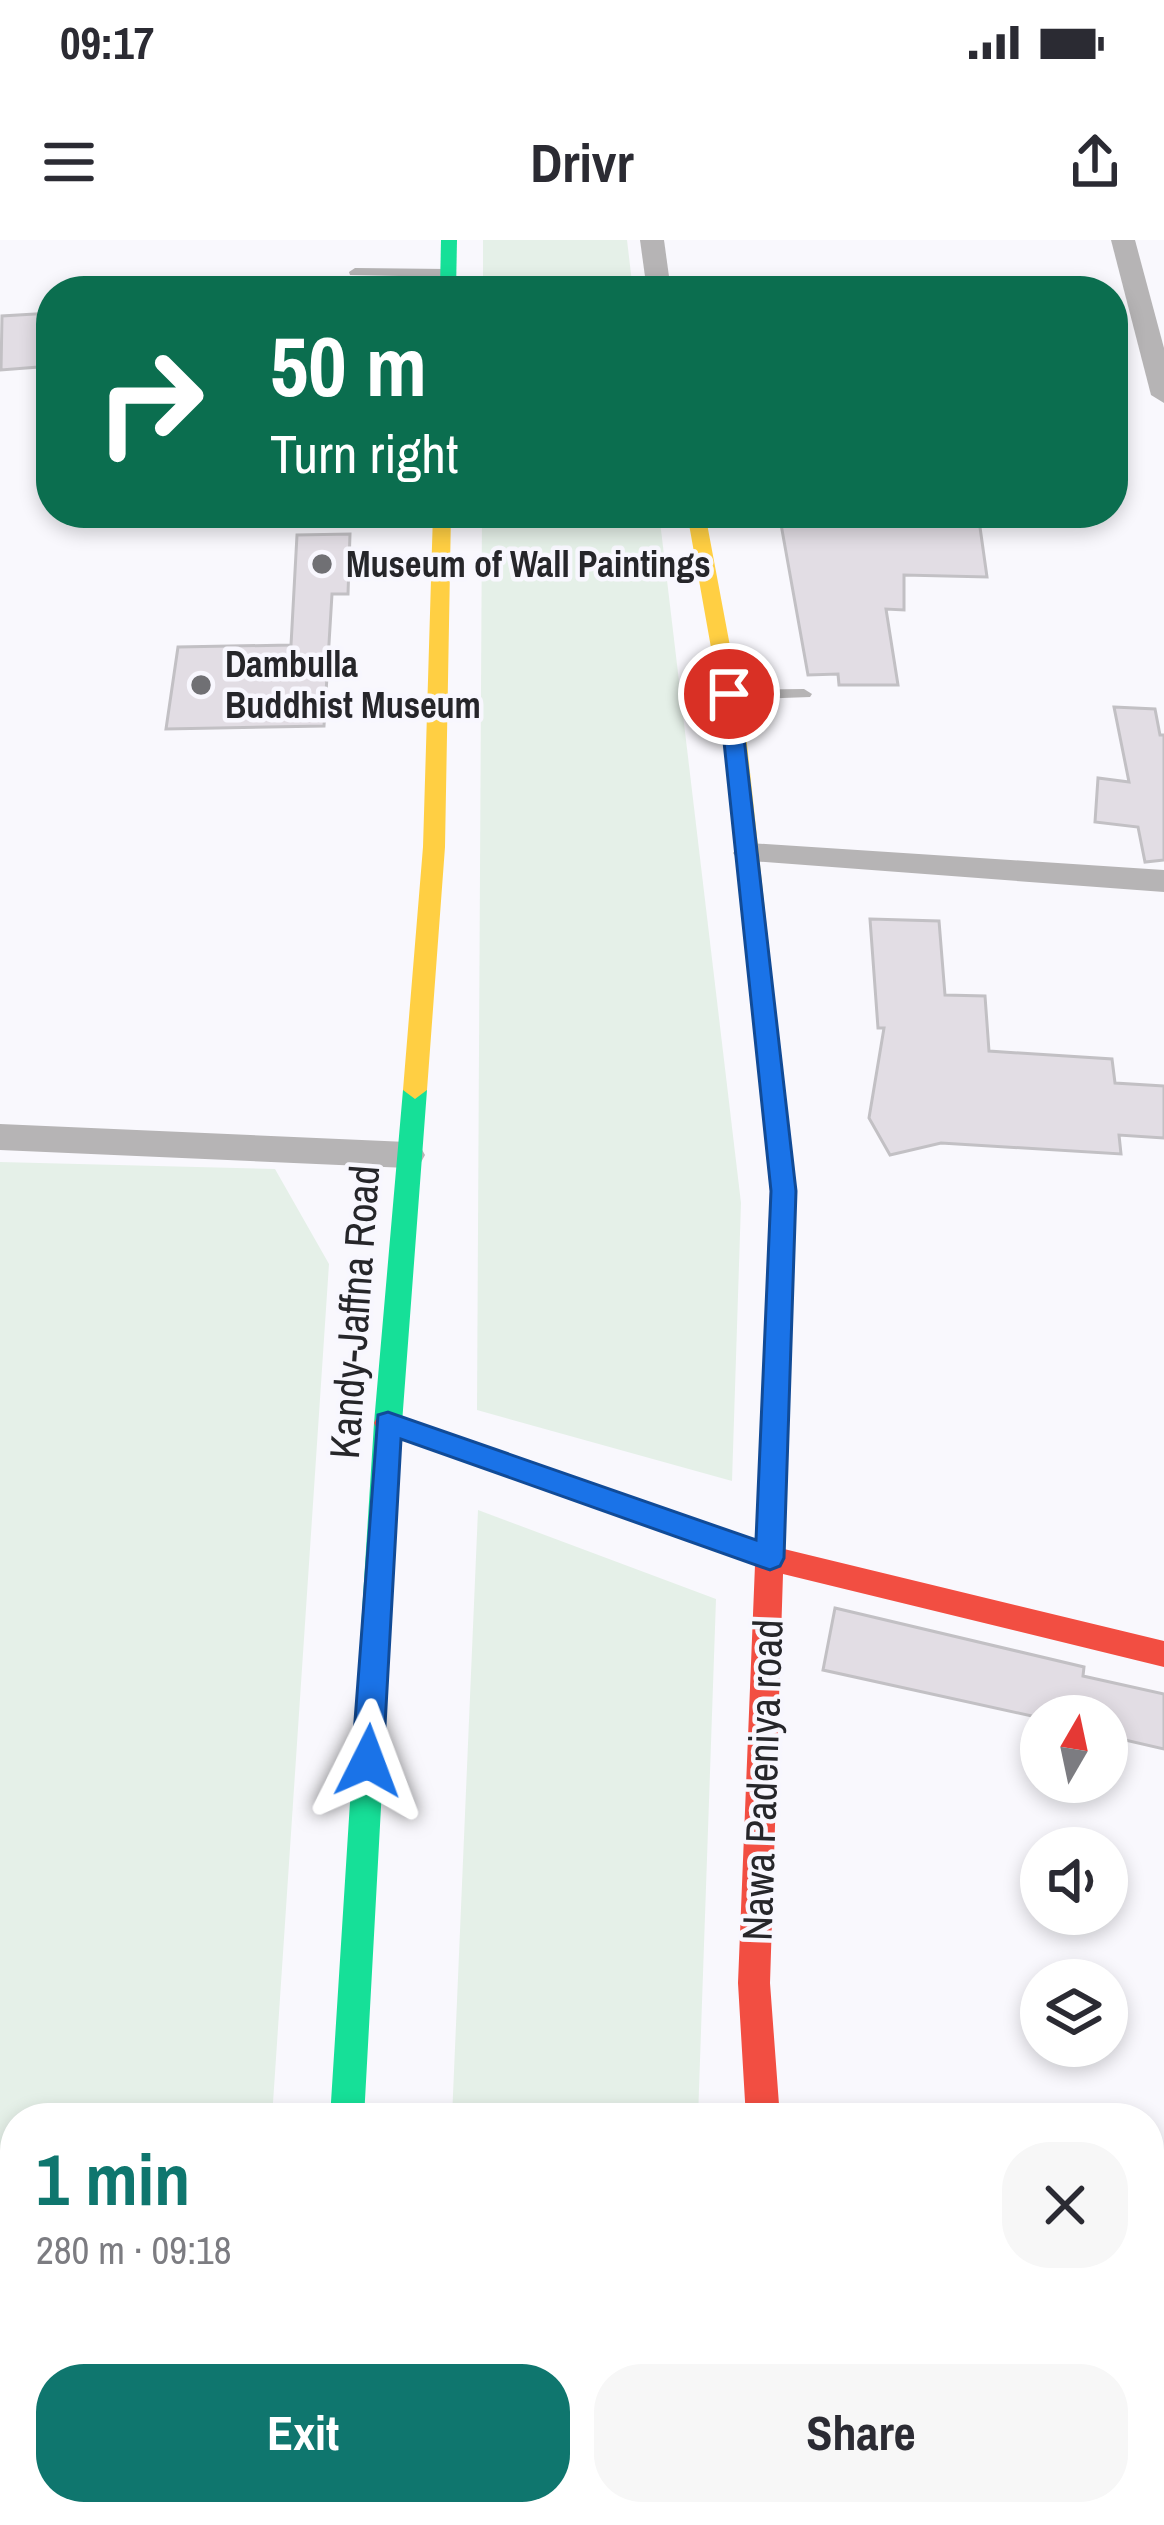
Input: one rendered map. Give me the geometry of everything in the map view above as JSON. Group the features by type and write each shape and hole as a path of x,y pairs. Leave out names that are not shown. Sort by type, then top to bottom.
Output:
{"main road":[{"path":"448,276 449,240"},
{"name":"Kandy-Jaffna Road","path":"347,2103 388,1423 434,847 442,528"},
{"name":"Nawa Padeniya road","path":"699,528 729,694 783,1191 754,1983 762,2103"},
{"path":"388,1423 770,1558 1164,1654"}],"street":[{"path":"652,240 657,276"},
{"path":"1123,240 1151,300 1164,395"},
{"path":"748,854 1164,881"},
{"path":"0,1137 407,1155"}],"lane":[{"path":"355,272 392,276"},
{"path":"729,694 804,694"}],"shaded area":[{"path":"483,240 627,240 631,276 483,276"},
{"path":"482,528 661,528 741,1203 732,1481 477,1410"},
{"path":"0,1162 275,1169 329,1264 273,2103 0,2103"},
{"path":"478,1510 716,1599 699,2103 453,2103"}],"building":[{"path":"36,314 36,367 1,370 2,316"},
{"path":"782,528 980,528 987,577 904,575 904,610 886,609 898,685 839,685 838,674 808,675"},
{"name":"Dambulla Buddhist Museum","path":"350,534 348,594 332,594 324,726 166,729 178,647 291,645 297,535"},
{"path":"1114,707 1155,709 1160,735 1164,735 1164,860 1145,862 1138,827 1095,822 1098,778 1129,782"},
{"path":"870,919 939,921 945,995 985,996 989,1051 1112,1059 1115,1083 1164,1086 1164,1138 1119,1135 1121,1154 941,1143 890,1155 869,1118 884,1028 878,1028"},
{"path":"835,1608 1084,1667 1083,1676 1164,1694 1164,1749 1128,1741 1128,1695 1020,1695 1020,1713 823,1670"}],"traffic: fast":[{"path":"448,276 449,240"},
{"path":"348,2103 388,1423 415,1090"}],"traffic: slow":[{"path":"415,1090 434,847 442,528"},
{"path":"699,528 735,726 768,1049"}],"traffic: jam":[{"path":"762,2103 754,1983 783,1191 768,1049"},
{"path":"388,1423 770,1558 1164,1654"}],"place":[{"name":"Museum of Wall Paintings","path":"322,564"},
{"name":"Dambulla Buddhist Museum","path":"201,685"}],"route":[{"path":"368,1761 388,1423 770,1558 783,1191 729,694"}]}
